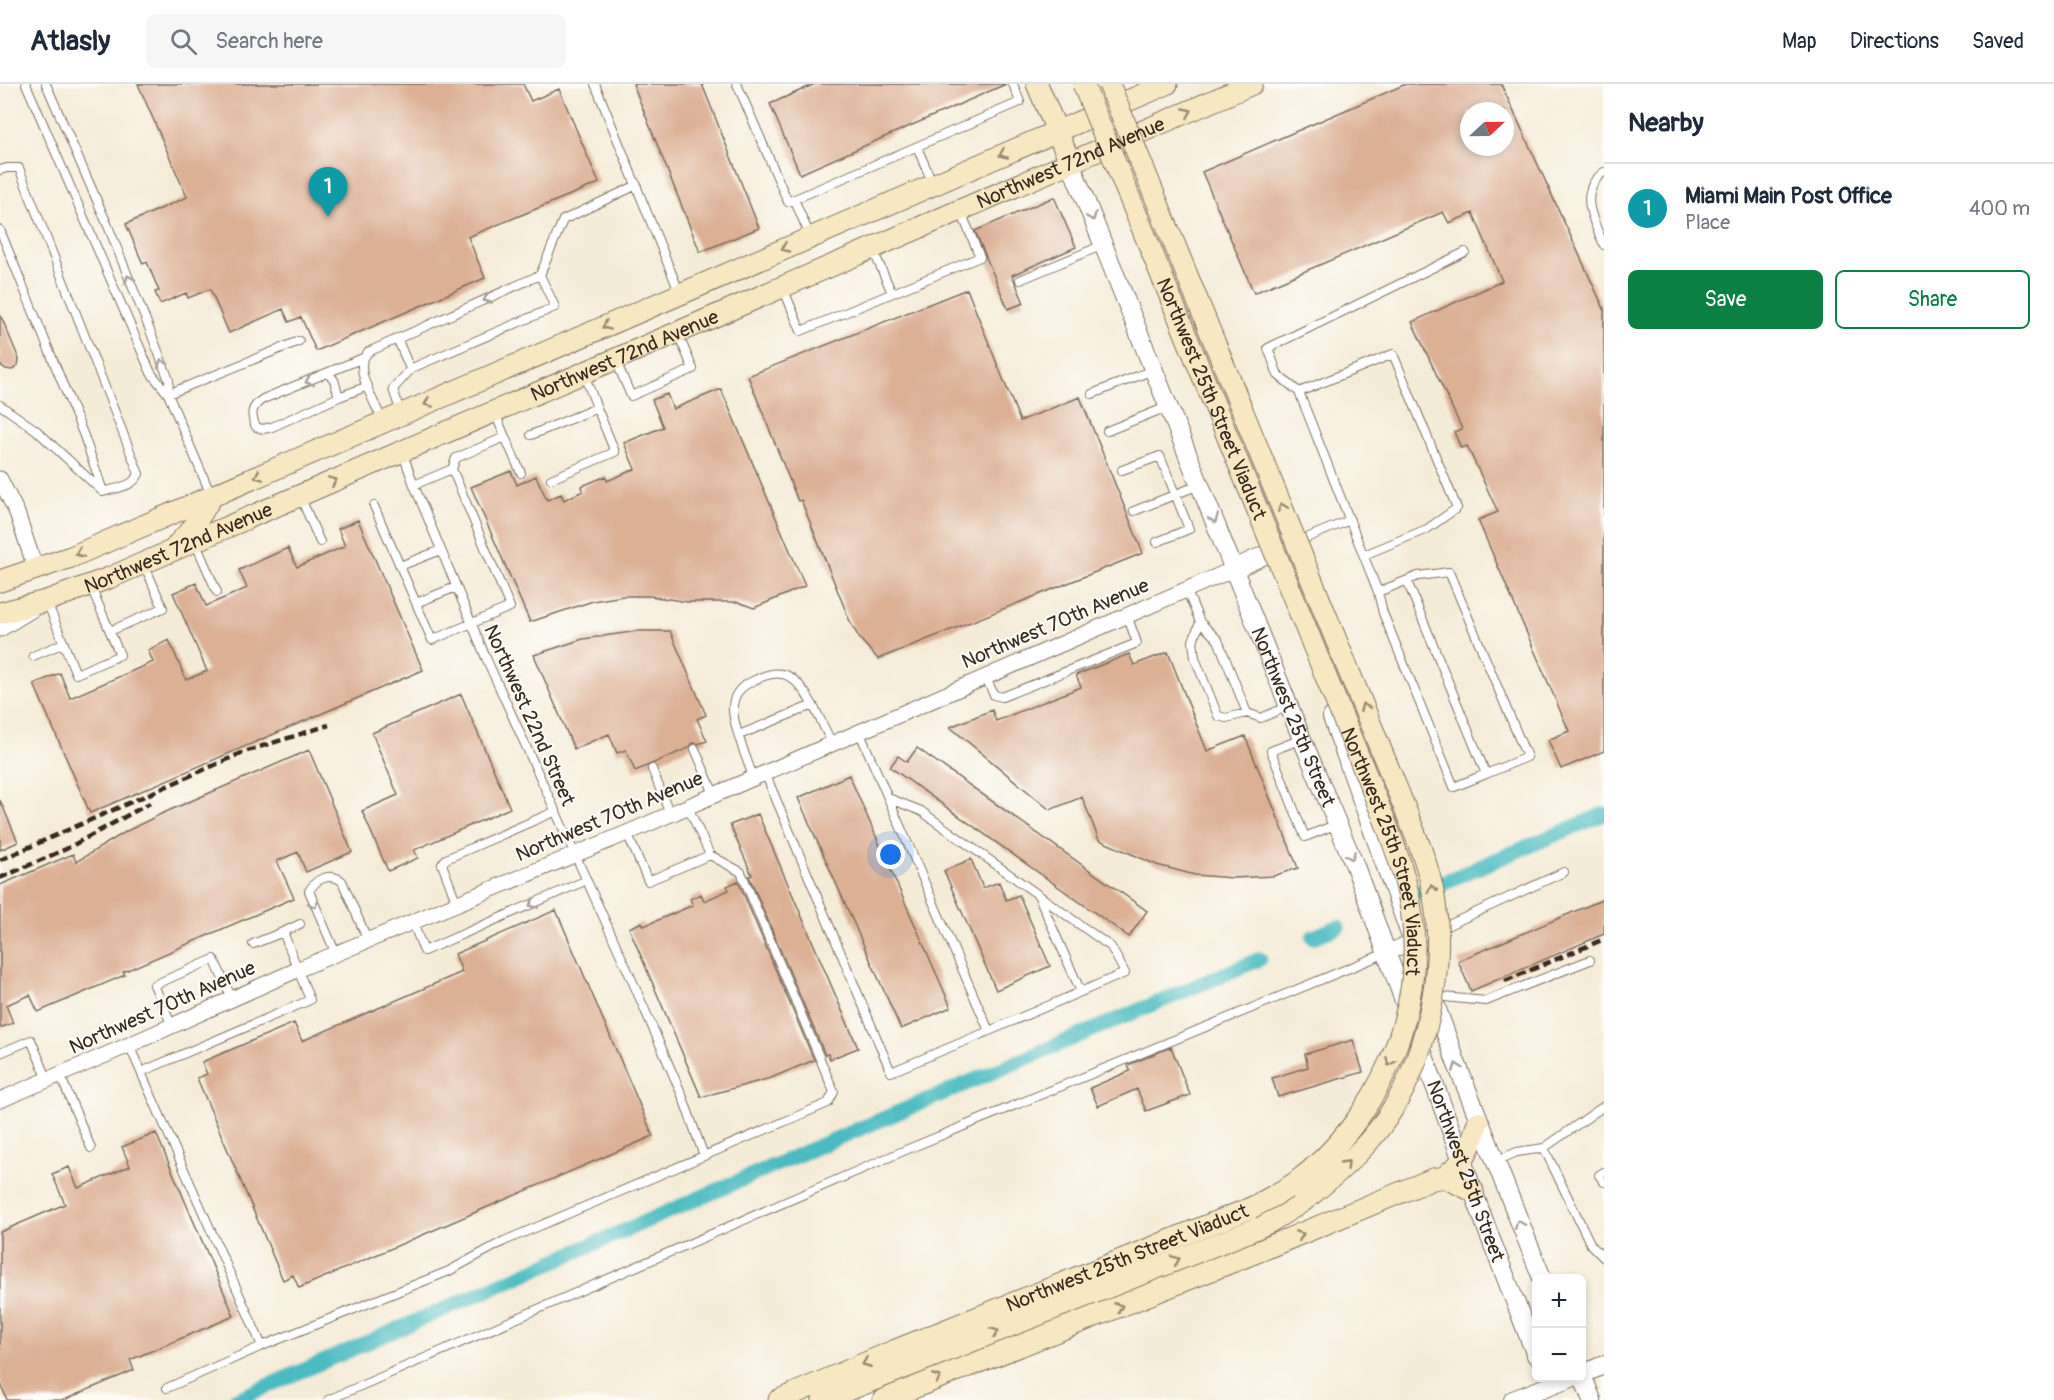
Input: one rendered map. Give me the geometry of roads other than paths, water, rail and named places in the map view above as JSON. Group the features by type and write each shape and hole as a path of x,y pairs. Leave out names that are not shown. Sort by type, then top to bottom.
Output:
{"main road":[{"name":"Northwest 25th Street","path":"1037,84 1070,162"},
{"name":"Northwest 25th Street Viaduct","path":"779,1400 896,1350 1251,1208 1295,1183 1331,1150 1363,1112 1388,1067 1402,1030 1414,968 1411,911 1403,867 1083,84"},
{"name":"Northwest 25th Street","path":"1091,84 1115,143"},
{"name":"Northwest 25th Street Viaduct","path":"823,1400 1248,1232 1268,1223 1302,1202 1336,1175 1371,1140 1398,1100 1415,1061 1437,977 1434,896 1425,860 1109,84"},
{"name":"Northwest 72nd Avenue","path":"0,581 71,557 1167,84"},
{"name":"Northwest 72nd Avenue","path":"46,601 90,586 144,563 1252,84"},
{"path":"789,284 808,266 813,251 811,237"},
{"path":"658,342 675,322 680,309 680,294"},
{"path":"391,419 402,452"},
{"path":"173,550 192,529 212,496"},
{"path":"0,613 46,601 36,570"},
{"path":"883,1400 1252,1254 1433,1179 1446,1177 1469,1149 1478,1122"},
{"path":"1446,1177 1473,1191"}],"street":[{"name":"Northwest 25th Street","path":"1115,143 1273,552 1478,1122 1540,1274"},
{"name":"Northwest 25th Street","path":"1070,162 1338,824 1388,952 1473,1191 1532,1345"},
{"path":"0,479 17,513 36,570"},
{"path":"1234,569 1273,552"},
{"name":"Northwest 70th Avenue","path":"0,1100 299,969 627,833 1234,569"},
{"name":"Northwest 72nd Avenue","path":"0,629 46,601"},
{"path":"1388,952 1412,942"},
{"path":"1586,1372 1604,1365"},
{"path":"1584,1382 1592,1400"},
{"path":"1513,1400 1548,1388"}],"lane":[{"path":"26,84 151,373 168,394 212,496"},
{"path":"46,84 108,226 151,333 169,380 168,394"},
{"path":"596,84 680,294"},
{"path":"737,84 788,202 1020,102 1013,84"},
{"path":"917,147 934,184"},
{"path":"0,170 19,168 139,474 137,480 129,485 103,492"},
{"path":"1604,172 1598,176 1589,192 1589,210 1604,245"},
{"path":"368,386 263,429 256,427 251,413 255,405 263,399 363,358 373,349 540,275 563,220 637,185"},
{"path":"794,199 811,237"},
{"path":"789,284 801,331 980,257 960,211"},
{"path":"0,231 84,436 103,492"},
{"path":"1020,280 1103,246"},
{"path":"872,249 892,293"},
{"path":"1378,592 1418,576 1449,572 1527,757 1454,787 1383,613 1364,555 1299,392 1278,375 1268,348 1465,252"},
{"path":"391,419 393,389 410,369 555,307 540,275"},
{"path":"615,359 631,396 693,369 678,333"},
{"path":"397,338 410,369"},
{"path":"168,394 299,341"},
{"path":"1299,392 1393,354 1457,508 1427,529 1364,555"},
{"path":"363,358 363,375 368,386 391,419"},
{"path":"1092,394 1153,370"},
{"path":"328,373 339,397"},
{"path":"551,479 615,452 584,373"},
{"path":"0,405 36,430 103,492"},
{"path":"1107,431 1168,407"},
{"path":"531,435 597,408"},
{"path":"495,411 521,473"},
{"path":"374,506 432,640 510,607 452,469 456,458 506,437"},
{"name":"Northwest 22nd Street","path":"402,452 471,622 682,1095 704,1156"},
{"path":"1122,470 1160,456 1190,529 1157,542"},
{"path":"414,485 452,469"},
{"path":"1134,511 1200,485"},
{"path":"300,494 320,542"},
{"path":"1273,552 1350,520"},
{"path":"195,540 217,592"},
{"path":"400,566 441,550"},
{"path":"110,631 163,608 144,563"},
{"path":"1407,581 1486,774"},
{"path":"46,601 76,674 120,655 90,586"},
{"path":"416,603 456,587"},
{"path":"1186,590 1200,622 1218,640 1247,713"},
{"path":"985,676 994,695 1002,698 1137,642 1127,615"},
{"path":"1200,622 1193,641 1195,658 1218,716 1226,718 1247,713 1261,718 1289,706"},
{"path":"33,656 64,643"},
{"path":"832,743 813,705 795,682 783,674 765,675 744,685 734,696 732,708 739,735 759,774 891,1072 1125,973 1111,947 921,811 888,798"},
{"path":"739,735 813,705"},
{"path":"859,731 989,1031"},
{"path":"1302,739 1271,751 1305,837 1338,824"},
{"path":"695,749 714,794"},
{"path":"652,769 670,814"},
{"path":"167,1388 262,1346 449,1271 504,1241 828,1103 834,1092 741,872 710,855 687,806"},
{"path":"457,904 442,864 446,859 556,811"},
{"path":"627,833 648,881 710,855"},
{"path":"1412,942 1564,872"},
{"path":"336,954 309,891 319,880 329,876 342,881 368,941"},
{"path":"413,923 424,951 587,880"},
{"path":"1039,895 1080,992"},
{"path":"253,945 300,924"},
{"path":"141,1072 310,1000 283,932"},
{"path":"328,1400 908,1149 1388,952"},
{"path":"172,1026 154,985 214,959 232,999"},
{"path":"1432,996 1486,1001 1590,960"},
{"path":"0,1053 31,1040 54,1077 91,1148"},
{"path":"129,1045 262,1346"},
{"path":"1494,1161 1517,1152 1544,1148 1604,1106"},
{"path":"1544,1148 1591,1245 1604,1257"},
{"path":"1604,1172 1599,1174 1604,1182"}],"waterway":[{"path":"1409,897 1604,814"},
{"path":"1313,937 1338,927"},
{"path":"235,1400 819,1146 1260,959"}],"railway":[{"path":"0,860 244,752 329,725"},
{"path":"0,878 66,849 150,803"},
{"path":"1505,981 1604,939"}],"place":[{"name":"Miami Main Post Office","path":"328,217"}]}
